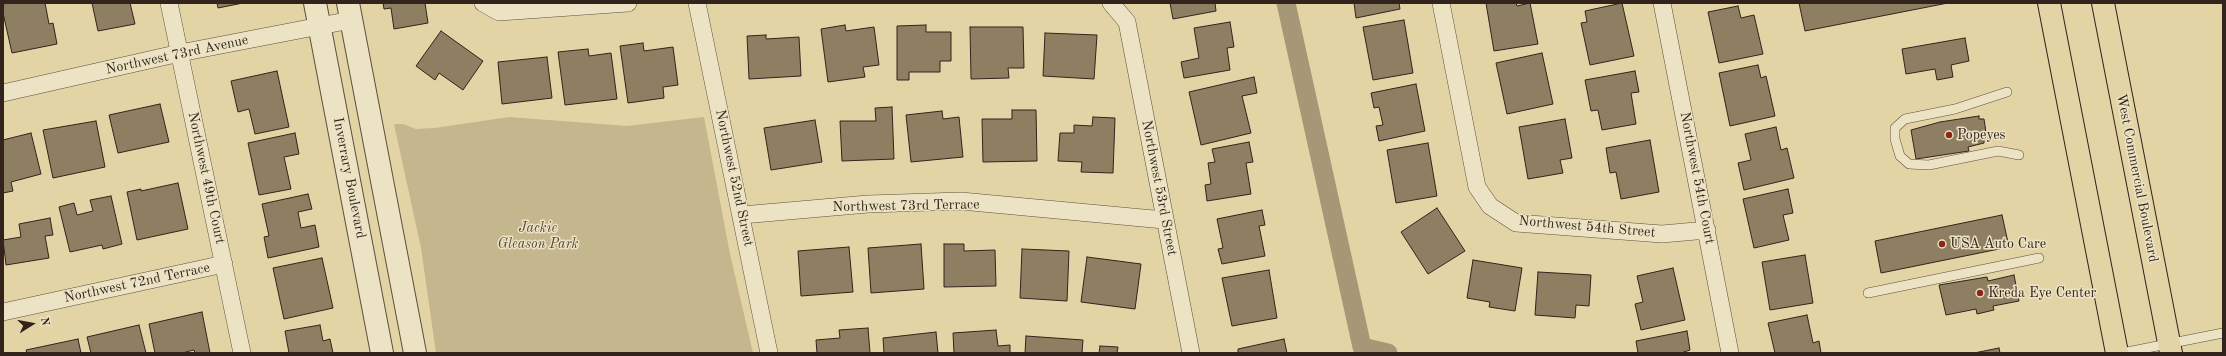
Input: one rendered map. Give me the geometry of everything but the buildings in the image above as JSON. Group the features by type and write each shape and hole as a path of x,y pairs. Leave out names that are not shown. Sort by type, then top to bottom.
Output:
{"highway":[{"path":"2049,3 2116,353"},
{"name":"West Commercial Boulevard","path":"2103,3 2171,348"}],"street":[{"name":"Northwest 49th Court","path":"169,3 242,353"},
{"name":"Inverrary Boulevard","path":"315,3 382,353"},
{"path":"483,3 499,12 628,3"},
{"name":"Northwest 52nd Street","path":"697,3 742,215 769,353"},
{"name":"Northwest 53rd Street","path":"1111,3 1127,22 1164,220 1191,353"},
{"name":"Northwest 54th Street","path":"1441,3 1477,186 1490,206 1516,223 1662,234 1707,230"},
{"name":"Northwest 54th Court","path":"1662,3 1730,353"},
{"name":"Northwest 73rd Avenue","path":"3,92 180,53 320,26 349,12"},
{"path":"349,12 415,353"},
{"name":"Northwest 73rd Terrace","path":"742,215 868,204 961,201 1164,220"},
{"name":"Northwest 72nd Terrace","path":"3,312 224,264"}],"lane":[{"path":"2007,92 1955,109 1905,119 1895,128 1895,139 1900,156 1909,164 1929,165 1998,151 2019,155"},
{"path":"1868,293 2039,258"},
{"path":"2122,353 2171,348 2223,333"}],"green space":[{"name":"Jackie Gleason Park","path":"509,117 627,126 704,117 730,254 753,353 436,353 421,248 394,124 403,124 416,129 435,128"}],"waterway":[{"path":"1286,3 1362,347 1388,353"}],"place":[{"name":"Popeyes","path":"1949,135"},
{"name":"USA Auto Care","path":"1942,244"},
{"name":"Kreda Eye Center","path":"1980,293"}]}
